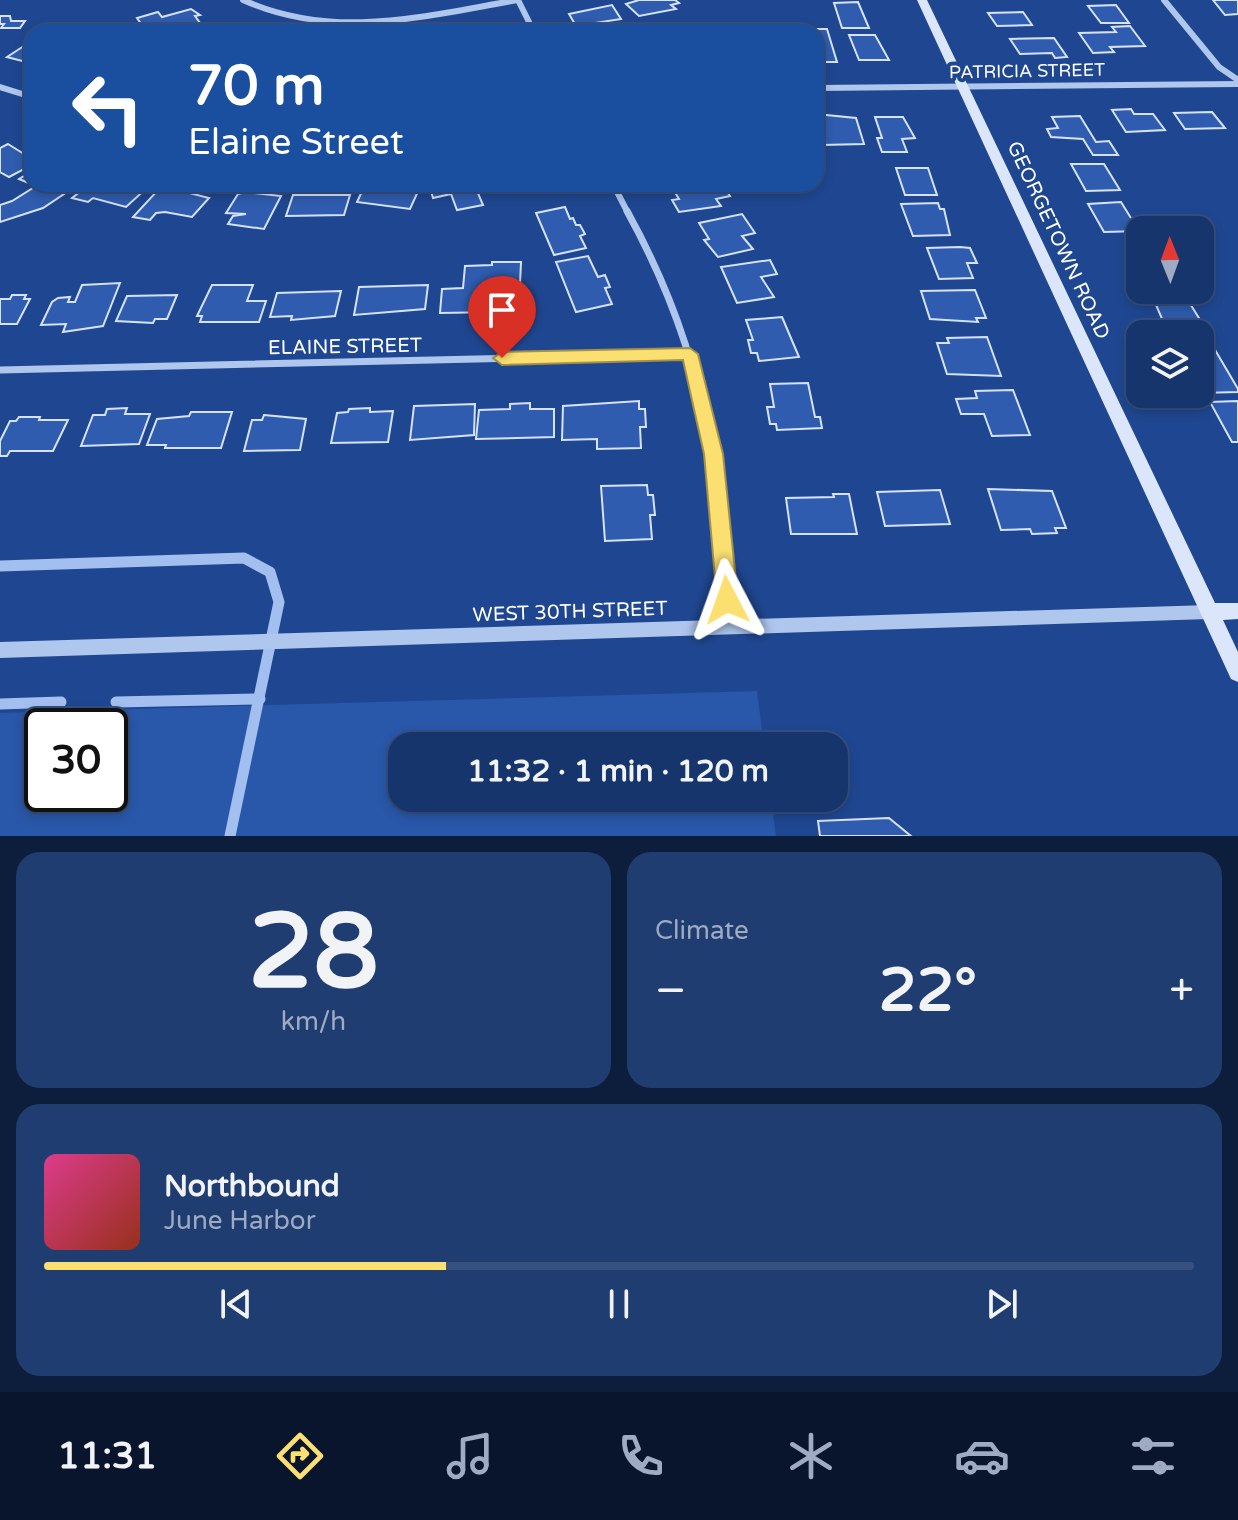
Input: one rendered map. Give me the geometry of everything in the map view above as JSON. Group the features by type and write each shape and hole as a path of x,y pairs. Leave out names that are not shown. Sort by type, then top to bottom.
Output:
{"main road":[{"name":"GEORGETOWN ROAD","path":"922,0 1238,673"},
{"name":"WEST 30TH STREET","path":"1209,612 1238,611"}],"street":[{"path":"243,0 288,18 348,23 393,20 518,0 530,24"},
{"path":"1164,0 1219,67 1238,82"},
{"name":"PATRICIA STREET","path":"824,88 1238,82"},
{"path":"0,87 24,94"},
{"path":"617,192 658,270 690,354 713,454 729,628"},
{"name":"ELAINE STREET","path":"0,370 690,354"},
{"name":"WEST 30TH STREET","path":"0,650 1209,612"}],"shaded area":[{"path":"757,691 762,732 388,732 388,812 773,812 776,836 0,836 0,713 24,712 24,812 128,812 128,709"}],"building":[{"path":"639,0 675,0 679,3 671,5 676,9 639,16 626,4"},
{"path":"1213,0 1238,0 1238,14 1225,15"},
{"path":"858,2 869,28 842,28 834,3"},
{"path":"612,5 621,19 575,24 569,14"},
{"path":"1116,5 1129,23 1101,23 1088,6"},
{"path":"191,9 200,15 195,16 200,23 141,24 137,18 158,12 162,17"},
{"path":"1023,12 1032,25 997,26 988,13"},
{"path":"0,16 10,16 11,21 25,21 20,28 1,28 4,24 0,24"},
{"path":"1130,26 1145,46 1110,47 1114,52 1093,53 1079,33 1116,32 1112,27"},
{"path":"824,29 827,29 837,62 824,62"},
{"path":"849,35 875,35 889,60 859,60"},
{"path":"1054,38 1067,57 1055,58 1052,53 1020,54 1010,39"},
{"path":"24,46 24,61 7,57"},
{"path":"1131,109 1134,114 1153,114 1165,130 1126,132 1112,110"},
{"path":"1212,112 1225,128 1185,129 1174,113"},
{"path":"824,115 856,118 864,144 824,145"},
{"path":"1080,116 1096,142 1109,141 1118,155 1093,155 1083,139 1051,137 1047,129 1058,128 1052,117"},
{"path":"875,117 903,117 915,138 902,139 907,152 882,152 877,138 882,138"},
{"path":"8,144 24,154 24,169 9,177 0,172 0,148"},
{"path":"1071,164 1104,164 1120,190 1086,191"},
{"path":"896,168 928,168 937,195 905,195"},
{"path":"26,192 67,192 43,208 0,222 0,205"},
{"path":"80,192 142,192 126,207 93,198 88,202 72,198"},
{"path":"156,192 186,192 209,198 192,217 165,212 156,213 150,220 133,217"},
{"path":"362,192 418,192 410,209 357,202"},
{"path":"431,192 477,192 483,205 457,210 451,194 433,198"},
{"path":"675,192 727,192 730,196 716,199 721,206 679,212 672,200 679,199"},
{"path":"238,194 281,196 264,229 228,224 233,216 246,214 226,213"},
{"path":"293,195 350,195 344,215 286,216"},
{"path":"1121,202 1130,216 1126,216 1126,231 1104,232 1088,204"},
{"path":"938,203 940,209 944,209 950,235 913,236 901,204"},
{"path":"565,207 570,219 573,218 576,225 580,225 585,234 580,236 586,248 554,255 536,213"},
{"path":"742,214 755,233 742,236 753,249 718,257 704,240 709,239 699,223"},
{"path":"927,248 970,248 977,263 967,263 973,278 939,279"},
{"path":"588,256 598,277 605,275 610,287 605,288 612,304 576,312 556,262"},
{"path":"770,260 777,274 761,277 774,297 737,303 721,267"},
{"path":"492,262 521,262 520,284 496,285 495,312 440,313 442,289 463,288 465,266 492,265"},
{"path":"120,283 103,326 63,332 66,324 41,325 52,302 70,297 68,302 75,302 82,285"},
{"path":"212,285 253,285 247,301 266,301 259,322 200,322 202,316 197,316"},
{"path":"428,285 425,309 354,315 359,287"},
{"path":"975,290 986,318 976,318 978,322 930,319 921,291"},
{"path":"341,291 335,316 291,320 292,316 270,317 277,293"},
{"path":"12,295 26,295 24,299 30,299 17,324 0,324 0,299 10,299"},
{"path":"177,295 167,319 155,319 153,323 116,321 127,296"},
{"path":"1156,304 1190,304 1200,320 1163,320"},
{"path":"782,317 799,357 759,361 757,353 751,353 748,340 753,340 746,320"},
{"path":"987,337 1001,376 947,374 937,343 949,343 947,338"},
{"path":"1214,348 1238,389 1238,392 1214,393"},
{"path":"808,383 815,417 820,417 822,428 777,430 776,424 770,424 767,407 774,407 770,384"},
{"path":"1013,390 1030,435 992,436 984,414 961,414 956,399 977,398 975,391"},
{"path":"639,401 639,409 645,409 646,427 640,427 641,448 597,449 597,439 562,440 563,406"},
{"path":"1238,401 1238,442 1232,442 1213,408 1214,402"},
{"path":"530,403 530,409 554,409 554,437 476,439 479,410 510,409 510,404"},
{"path":"475,404 474,435 410,440 414,406"},
{"path":"127,408 125,414 150,414 139,444 81,446 93,415 105,415 107,409"},
{"path":"370,408 370,412 393,411 388,442 331,443 337,413"},
{"path":"191,412 232,412 221,448 147,445 157,419 189,416"},
{"path":"264,415 306,419 300,450 244,451 252,420 262,420"},
{"path":"19,417 68,420 53,451 10,451 7,456 0,456 0,441 10,421 16,421"},
{"path":"647,485 648,495 653,495 655,515 650,515 652,539 605,541 601,486"},
{"path":"988,489 1052,491 1066,528 1055,528 1057,533 1032,534 1030,529 1001,530"},
{"path":"940,490 950,524 885,526 877,492"},
{"path":"833,494 849,494 857,534 791,534 786,498 834,497"},
{"path":"889,818 911,836 820,836 818,821"}],"waterway":[{"path":"0,566 244,558 270,572 279,602 259,699"},
{"path":"116,702 259,699"},
{"path":"230,836 259,699"},
{"path":"0,704 61,702"}],"route":[{"path":"502,358 690,354 713,454 727,600"}]}
